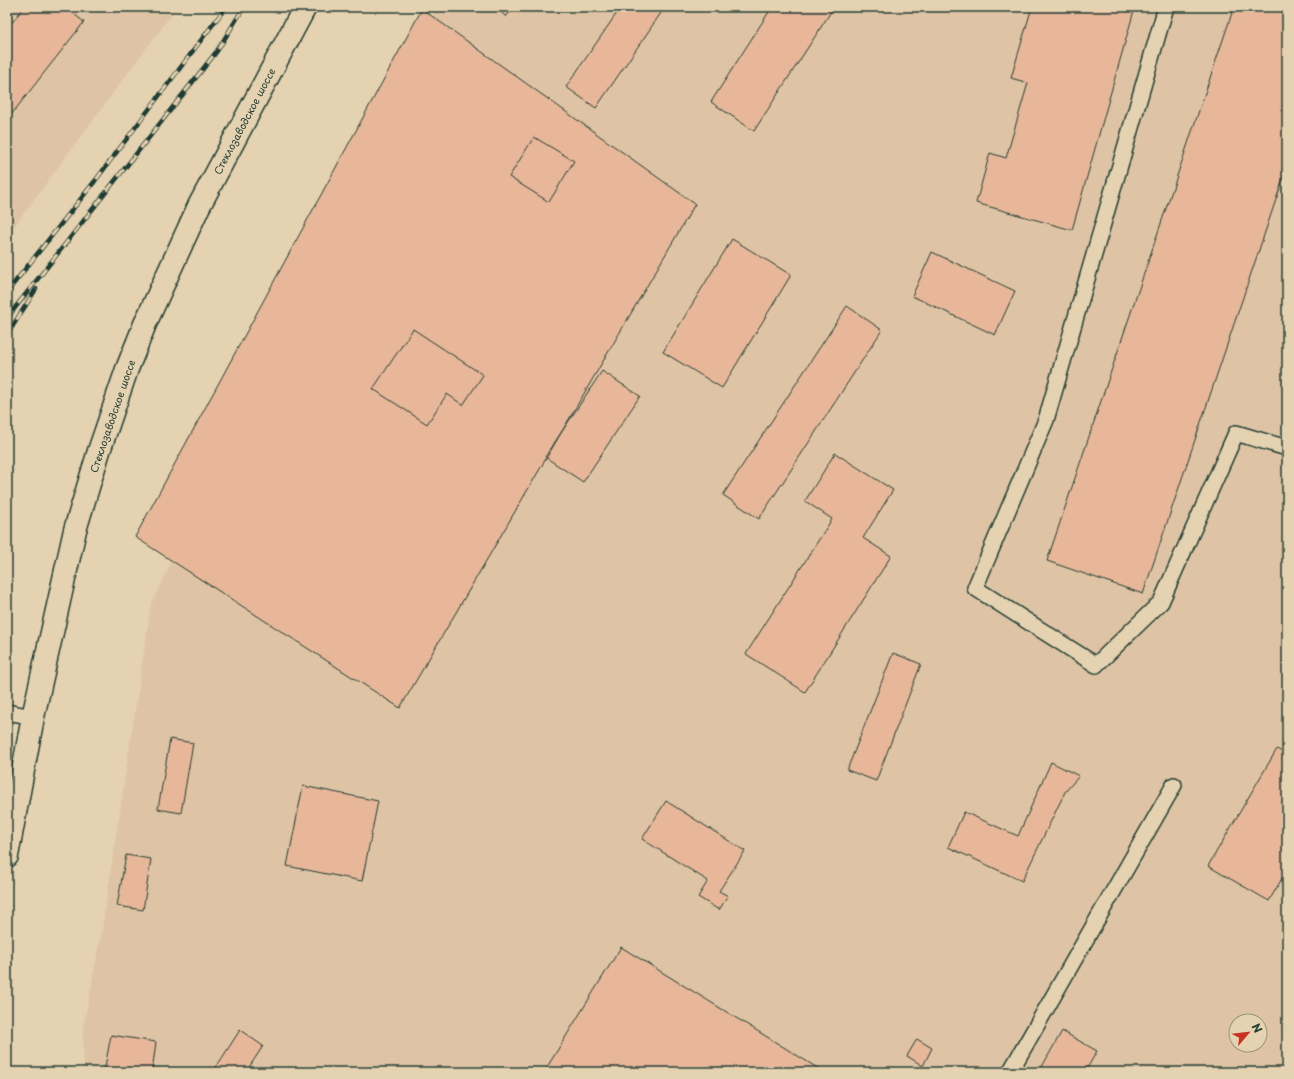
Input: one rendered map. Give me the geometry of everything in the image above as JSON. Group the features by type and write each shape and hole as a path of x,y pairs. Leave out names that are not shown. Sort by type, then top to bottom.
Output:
{"main road":[{"name":"Стеклозаводское шоссе","path":"7,856 33,717 75,530 102,444 140,337 199,206 305,7"}],"lane":[{"path":"1166,7 1046,420 975,588 1096,665 1161,602 1236,433 1287,448"},
{"path":"7,712 33,717"},
{"path":"1010,1072 1174,785"}],"shaded area":[{"path":"7,7 177,7 7,236"},
{"path":"437,7 1287,7 1287,1072 84,1072 83,1029 102,929 151,605"}],"building":[{"path":"24,7 65,7 84,22 7,120 7,29"},
{"path":"496,7 513,7 506,17"},
{"path":"621,7 665,7 596,108 566,87"},
{"path":"772,7 834,7 754,131 711,102"},
{"path":"1032,7 1135,7 1072,230 976,203 990,153 1006,158 1028,83 1011,78"},
{"path":"1234,7 1287,7 1287,167 1143,594 1047,561"},
{"path":"422,9 695,204 400,708 135,537"},
{"path":"534,137 574,161 549,202 509,177"},
{"path":"732,239 791,275 722,388 663,352"},
{"path":"932,252 1015,291 995,335 912,296"},
{"path":"847,306 882,330 759,519 723,495"},
{"path":"413,329 483,375 463,405 447,394 427,424 373,389"},
{"path":"602,371 640,396 583,482 545,457"},
{"path":"835,453 893,490 863,538 891,556 805,692 746,654 832,519 805,501"},
{"path":"893,653 921,664 876,781 847,770"},
{"path":"170,739 193,743 181,813 158,809"},
{"path":"1277,749 1287,755 1287,870 1269,901 1208,866"},
{"path":"1051,762 1079,776 1065,792 1022,881 948,847 964,812 1018,836"},
{"path":"303,786 378,801 362,881 287,866"},
{"path":"666,801 745,851 719,891 728,896 719,910 698,897 708,881 642,839"},
{"path":"126,855 151,859 143,910 117,906"},
{"path":"621,947 824,1072 544,1072"},
{"path":"240,1030 263,1046 246,1072 213,1072"},
{"path":"1062,1031 1097,1051 1085,1072 1039,1072"},
{"path":"111,1035 156,1042 152,1072 104,1072"},
{"path":"917,1039 932,1048 923,1066 907,1056"}],"railway":[{"path":"7,292 95,181 226,7"},
{"path":"7,318 217,51 244,7"},
{"path":"7,335 36,289"}]}
